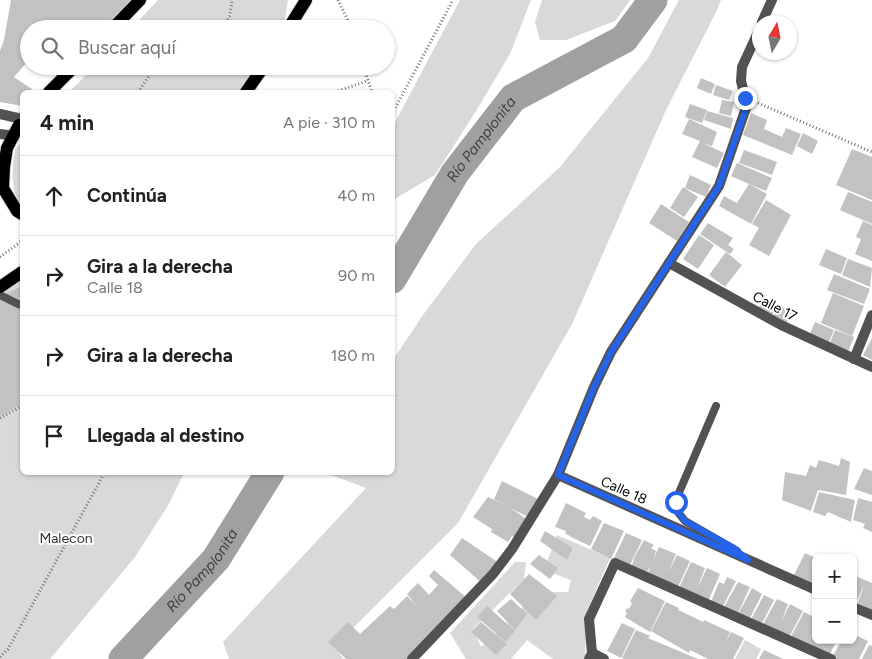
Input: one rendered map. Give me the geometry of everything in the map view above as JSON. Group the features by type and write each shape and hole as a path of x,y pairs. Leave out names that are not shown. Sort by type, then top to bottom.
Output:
{"main road":[{"path":"121,20 140,0"},
{"path":"289,20 294,0"},
{"path":"293,20 306,0"},
{"path":"51,90 66,75"},
{"path":"247,90 258,75"},
{"path":"3,138 20,122"},
{"path":"20,123 7,148 4,167 4,188 20,212"},
{"path":"0,287 20,273"}],"street":[{"path":"765,15 772,0"},
{"path":"412,659 493,574 512,549 558,475 594,387 611,352 719,186 747,105 741,81 742,67 752,45"},
{"path":"0,114 20,121"},
{"name":"Calle 17","path":"669,263 781,325 872,367"},
{"path":"854,358 872,315"},
{"name":"Calle 18","path":"558,475 812,588"},
{"path":"604,659 590,656 589,619 615,563 831,659"},
{"path":"857,609 872,615"}],"lane":[{"path":"0,295 20,304"},
{"path":"716,406 676,502 677,511 685,521 734,548 748,560"}],"path":[{"path":"228,20 232,0"},
{"path":"338,0 348,20"},
{"path":"395,108 453,0"},
{"path":"139,90 150,75"},
{"path":"365,75 371,90"},
{"path":"341,90 367,81"},
{"path":"745,98 872,152"},
{"path":"0,257 20,242"},
{"path":"0,418 20,407"},
{"path":"0,657 8,649 103,475"}],"green space":[{"path":"158,0 288,0 284,20 139,20"},
{"path":"460,0 531,0 510,54 435,175 395,199 395,122"},
{"path":"542,0 630,0 615,21 566,40 540,40 535,22"},
{"path":"679,0 721,0 666,110 572,324 458,523 335,646 343,659 229,659 223,642 366,488 331,475 395,475 395,357 423,315 476,244 560,167 648,58"},
{"path":"86,75 251,75 240,90 71,90"},
{"path":"20,143 20,202 15,194 13,172 17,147"},
{"name":"Malecon","path":"20,279 20,475 183,475 169,504 135,557 50,659 0,659 0,292"},
{"path":"557,535 610,558 587,611 584,659 553,659 527,640 511,659 466,659 450,633 515,562 526,562 524,579 473,629 481,647 537,592 568,592 571,580 544,570"},
{"path":"745,640 761,649 756,659 735,659"}],"building":[{"path":"11,0 133,0 114,20 20,20 20,70 14,77 33,90 20,90 20,106 0,102 0,51 4,40"},
{"path":"701,78 715,84 711,94 697,88"},
{"path":"716,85 733,91 729,100 713,95"},
{"path":"722,100 734,102 731,116 719,113"},
{"path":"690,104 707,110 702,123 685,117"},
{"path":"707,111 733,118 731,129 704,120"},
{"path":"751,113 767,120 764,129 782,137 786,128 801,134 792,155 743,135"},
{"path":"689,119 717,132 712,146 703,143 724,153 717,168 692,157 700,141 682,134"},
{"path":"803,133 818,141 812,154 797,146"},
{"path":"852,149 872,157 872,200 836,185"},
{"path":"744,150 777,162 772,175 739,163"},
{"path":"737,163 772,178 766,191 731,176"},
{"path":"690,175 711,185 706,197 685,188"},
{"path":"749,184 767,194 751,224 719,206 724,196 742,206 737,203"},
{"path":"683,187 698,197 684,217 670,208"},
{"path":"848,192 872,202 872,224 840,210"},
{"path":"766,200 791,215 769,256 749,245 759,228 775,237 752,224"},
{"path":"661,204 689,222 677,241 649,223"},
{"path":"863,221 872,225 872,261 855,254 861,239 856,237"},
{"path":"708,223 733,238 728,245 734,249 730,254 700,234"},
{"path":"699,235 714,245 698,269 683,259"},
{"path":"826,249 847,258 841,274 819,265"},
{"path":"726,252 742,265 725,287 709,275"},
{"path":"848,259 872,268 870,287 842,275"},
{"path":"834,274 870,289 864,304 827,290"},
{"path":"20,287 20,405 0,416 0,297"},
{"path":"833,293 864,306 852,336 821,323"},
{"path":"765,297 778,305 771,317 758,309"},
{"path":"779,305 792,312 786,324 772,318"},
{"path":"815,322 834,330 828,344 809,336"},
{"path":"835,330 854,337 848,352 829,345"},
{"path":"872,338 872,360 863,355"},
{"path":"841,458 850,462 846,495 818,490 811,511 782,500 785,472 806,476 810,465 816,468 819,460 839,466"},
{"path":"864,468 872,471 872,495 854,489"},
{"path":"502,481 538,499 528,517 510,508 533,523 520,542 512,536 508,542 491,532 492,529 473,517 488,497 504,504 494,499"},
{"path":"819,492 855,500 851,522 828,512 825,516 813,512"},
{"path":"858,498 872,502 872,532 863,528 865,524 853,520"},
{"path":"566,503 586,513 584,517 590,520 593,516 602,521 590,546 565,533 566,531 555,527"},
{"path":"604,523 624,531 611,559 591,549"},
{"path":"545,531 573,548 567,560 540,541"},
{"path":"626,533 642,540 629,567 613,560"},
{"path":"462,538 499,563 483,584 450,555"},
{"path":"644,540 654,545 651,548 656,551 653,560 659,547 676,554 668,573 677,555 690,561 678,587 648,573 651,566 645,575 631,568"},
{"path":"805,553 812,556 812,585 793,577"},
{"path":"539,555 558,568 550,579 530,564"},
{"path":"691,562 705,568 697,589 707,568 720,574 707,604 678,590"},
{"path":"434,570 467,598 410,659 346,659 328,642 348,622 360,634 390,606 394,609 407,596 417,606 407,594 418,583 429,595 438,585 429,576"},
{"path":"529,574 557,596 536,620 510,594"},
{"path":"727,577 736,581 722,608 711,602 719,582 724,584"},
{"path":"857,577 872,583 872,610 858,603 864,585 857,601"},
{"path":"738,582 750,587 737,615 723,609"},
{"path":"638,588 665,601 650,632 625,617 627,613 625,611 627,608 629,609 632,603 630,601"},
{"path":"752,588 762,594 747,624 736,618"},
{"path":"764,595 774,600 759,629 749,623"},
{"path":"511,599 527,614 515,630 497,611"},
{"path":"777,599 788,604 781,622 790,604 803,611 787,641 760,630"},
{"path":"666,602 703,622 704,620 730,632 726,642 731,632 744,638 733,659 708,659 690,650 689,653 651,631"},
{"path":"487,606 515,631 506,642 477,617"},
{"path":"804,612 812,616 812,644 835,644 828,658 788,642"},
{"path":"481,622 507,644 496,655 471,632"},
{"path":"622,623 635,629 621,658 607,651"},
{"path":"636,630 650,636 648,638 698,659 624,659 622,658"},
{"path":"857,636 868,641 859,659 831,659 840,644 857,644"},
{"path":"869,645 872,646 872,659 862,659"},
{"path":"764,650 777,656 783,659 759,659"}],"waterway":[{"name":"Río Pamplonita","path":"395,274 455,173 513,98 624,39 653,0"},
{"name":"Río Pamplonita","path":"123,659 216,559 268,475"}],"route":[{"path":"676,502 677,511 685,521 734,548 748,560 558,475 594,387 611,352 719,186 747,105 745,98"}]}
